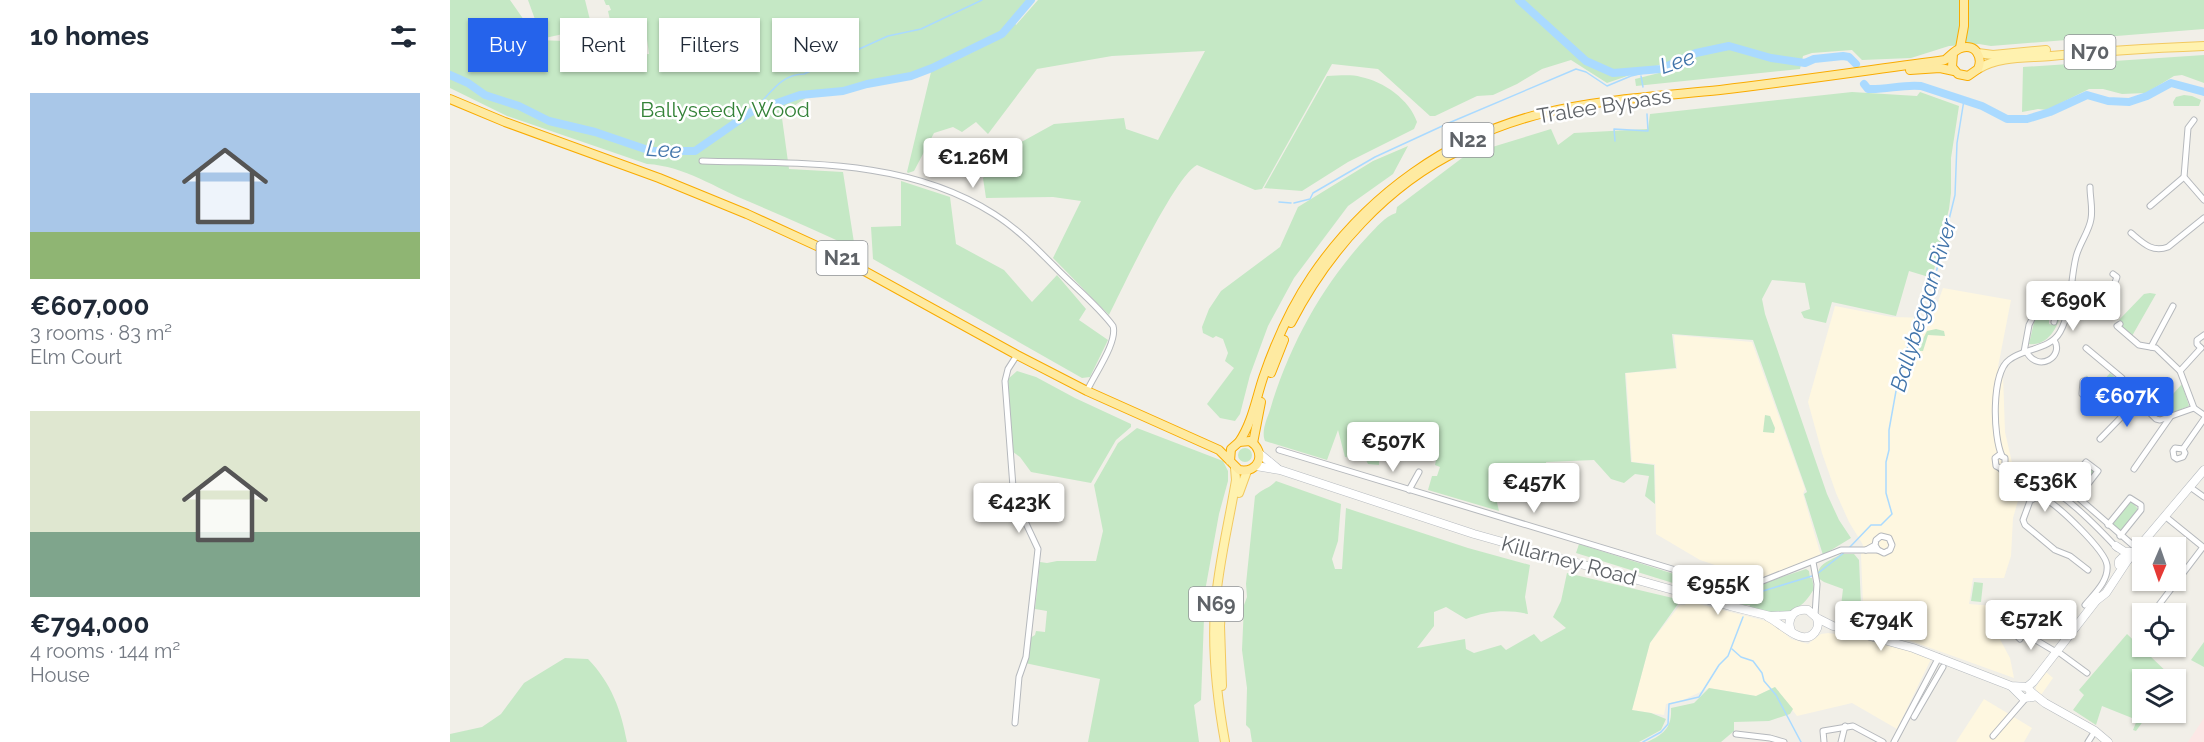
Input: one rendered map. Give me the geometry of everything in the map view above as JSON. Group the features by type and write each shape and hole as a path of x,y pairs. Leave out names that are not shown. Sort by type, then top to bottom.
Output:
{"highway":[{"path":"1964,0 1965,15 1974,50 1981,61 1978,69"},
{"path":"1965,15 1960,48 1974,50"},
{"name":"N22","path":"1953,54 1960,48"},
{"path":"1953,54 1951,63 1954,71"},
{"name":"Tralee Bypass","path":"1253,443 1260,404 1277,356 1292,321 1317,279 1363,222 1404,185 1454,153 1514,127 1561,114 1867,73 1945,60 1953,54"},
{"name":"Tralee Bypass","path":"1867,73 1928,68 1954,71"},
{"name":"N22","path":"1954,71 1968,76 1978,69"},
{"name":"Tralee Bypass","path":"1236,444 1247,431 1272,354 1288,317 1311,277 1359,216 1400,181 1431,159 1481,133 1512,122 1566,108 1853,75"},
{"name":"N21","path":"450,99 505,122 659,178 757,218 830,252 1087,391 1208,444 1224,454 1232,464"},
{"path":"1232,464 1248,471 1256,466 1260,454 1253,443 1247,441 1236,444"},
{"name":"N21","path":"1208,444 1236,444"},
{"name":"N22","path":"1232,464 1229,453 1236,444"}],"main road":[{"name":"N70","path":"1974,50 1993,55 2096,46 2204,41"},
{"name":"N70","path":"1978,69 1988,63 2000,61 2097,51 2204,46"},
{"name":"Killarney Road","path":"1260,454 1280,470"},
{"name":"N69","path":"1225,742 1215,671 1215,608 1222,551 1236,480 1232,464"},
{"name":"Killarney Road","path":"1256,466 1280,470 1474,534 1758,613 1771,618 1791,631"},
{"path":"2148,537 2204,470"},
{"name":"N69","path":"1231,742 1223,699 1221,609 1232,530 1241,485 1248,471"},
{"path":"2113,544 2126,552 2132,551"},
{"path":"2027,692 2123,562 2132,554"},
{"path":"1816,616 1818,624 1811,636 1804,638 1796,636 1791,631 1789,625 1792,615 1804,609 1841,629 1881,638 1939,657 2027,692 2095,731 2109,742"},
{"name":"Killarney Road","path":"1758,613 1792,615"},
{"path":"1816,631 1841,629"}],"street":[{"path":"2150,206 2184,177 2188,128 2194,120"},
{"path":"702,161 842,166 887,171 952,192 996,215 1039,251 1113,326 1111,345 1087,391"},
{"path":"2184,177 2204,200"},
{"path":"2090,187 2092,218 2077,254 2063,326 2054,340 2007,361 2000,372 1995,416 1999,456 1994,463 2002,467 2016,488 2022,490 2044,487 2049,489 2086,518 2113,544 2123,562"},
{"path":"2131,233 2150,248 2162,249 2168,247 2204,218"},
{"path":"2066,310 2090,315 2101,309 2108,301 2112,291 2116,277 2113,274"},
{"path":"2151,347 2173,306"},
{"path":"2025,351 2032,317 2041,313 2056,315 2054,322"},
{"path":"2120,324 2117,326 2139,345 2156,348 2180,371 2194,408 2204,415"},
{"path":"2180,371 2202,348 2197,344 2197,340 2204,335"},
{"path":"2025,351 2033,360 2047,361 2057,350 2054,340"},
{"path":"2086,348 2122,378 2122,387 2156,418 2160,420 2194,408"},
{"path":"1015,723 1019,678 1026,657 1038,549 1016,500 1013,487 1005,381 1008,369 1017,355"},
{"path":"2086,380 2083,381 2081,391 2096,405 2100,404 2116,386 2122,384"},
{"path":"2100,439 2137,400"},
{"path":"2134,469 2171,416"},
{"path":"2183,449 2204,419"},
{"path":"1279,450 1561,534 1711,583 1755,584 1836,551 1876,548"},
{"path":"1999,456 2006,460 2002,467"},
{"path":"2078,497 2098,471 2086,462 2066,487 2132,547"},
{"path":"1409,490 1419,472"},
{"path":"2190,487 2204,497"},
{"path":"2085,605 2103,583 2107,566 2105,558 2096,545 2054,505 2036,497 2030,501 2023,520 2025,525 2055,550 2070,556 2088,570"},
{"path":"2108,525 2130,498 2141,505 2141,510 2121,536"},
{"path":"2081,530 2091,509"},
{"path":"2160,603 2203,547 2166,517"},
{"path":"1813,562 1816,578 1816,616"},
{"path":"1804,609 1816,597"},
{"path":"2010,618 2012,631 2020,639"},
{"path":"2012,631 2024,633 2087,673"},
{"path":"1894,742 1939,657"},
{"path":"1914,717 1943,667"},
{"path":"1993,736 2027,692"},
{"path":"1918,695 1925,699"},
{"path":"1841,742 1845,726"},
{"path":"1824,742 1823,731 1845,726 1853,726 1883,742"},
{"path":"2088,742 2095,731"},
{"path":"1736,734 1785,742"}],"shaded area":[{"path":"1943,288 2011,300 1998,367 2003,374 2005,432 2013,467 2022,487 2013,518 2011,556 2004,578 1973,578 1969,604 1994,606 1995,630 2010,658 2014,678 1900,637 1864,629 1861,555 1863,545 1849,522 1836,493 1808,402 1835,306 1892,317 1932,318"},
{"path":"1674,335 1752,342 1805,489 1803,494 1821,556 1757,579 1700,560 1656,534 1655,464 1632,462 1626,373 1677,369"},
{"path":"1687,601 1774,623 1791,639 1808,644 1821,634 1845,635 1887,643 1931,659 1897,729 1852,703 1797,716 1775,687 1756,696 1709,688 1683,700 1666,704 1664,715 1632,710 1650,643 1680,605 1685,605"},
{"path":"2046,672 2053,678 2041,695 2036,687"},
{"path":"1984,699 2032,728 2024,742 1956,742"},
{"path":"2204,718 2204,742 2188,742"}],"green space":[{"name":"Ballyseedy Wood","path":"450,0 510,0 523,18 468,18 468,72 548,72 548,40 560,41 560,72 647,72 647,54 649,54 647,18 610,18 608,11 611,10 604,0 1035,0 1015,23 1016,25 1038,0 2204,0 2204,29 1991,46 1979,44 1949,46 1911,58 1862,60 1852,50 1812,53 1803,56 1800,69 1636,86 1635,79 1663,72 1662,64 1607,83 1571,60 1542,69 1493,95 1477,96 1435,116 1430,116 1378,69 1332,64 1262,189 1255,190 1197,165 1187,173 1163,210 1109,315 1053,258 1081,201 1053,197 986,198 983,178 1009,149 1054,124 1124,118 1126,129 1158,140 1205,51 1112,56 1037,69 988,134 976,122 962,132 953,127 934,133 914,171 908,173 931,72 977,50 918,77 870,86 844,94 807,97 788,110 782,118 789,169 843,172 855,249 700,178 674,169 647,164 507,116 450,88"},
{"path":"528,0 585,0 590,18 560,18 560,35 548,37 548,18 534,18"},
{"path":"2204,55 2204,83 2182,75 2174,76 2146,93 2122,94 2103,89 2089,89 2047,110 2022,112 2023,67"},
{"path":"1327,76 1357,76 1387,87 1408,106 1417,122 1414,129 1348,162 1302,191 1264,188"},
{"path":"1852,92 1917,96 1920,92 1959,106 1951,158 1949,209 1932,278 1909,271 1896,316 1832,302 1826,323 1804,318 1801,312 1810,309 1805,283 1772,280 1762,299 1765,314 1827,494 1839,520 1851,538 1823,555 1804,494 1807,492 1753,340 1672,334 1676,368 1625,373 1631,462 1654,465 1655,504 1645,496 1649,476 1635,474 1624,483 1611,479 1594,460 1546,462 1547,468 1522,470 1526,495 1496,498 1499,511 1428,490 1432,476 1437,476 1440,467 1435,465 1436,460 1427,457 1434,452 1425,432 1379,437 1379,465 1368,464 1366,460 1345,457 1338,430 1327,460 1265,441 1265,425 1287,363 1309,317 1336,275 1378,226 1396,213 1397,207 1466,155 1551,129 1558,145 1574,133 1648,129 1650,114"},
{"path":"2184,95 2201,100 2199,106 2174,106 2173,102 2176,97"},
{"path":"1408,146 1393,174 1348,206 1294,278 1268,326 1250,375 1240,414 1235,421 1220,418 1207,404 1234,368 1225,361 1228,353 1223,339 1216,336 1213,338 1203,333 1202,327 1209,309 1221,291 1280,247 1298,207 1373,161"},
{"path":"901,181 950,197 956,244 1004,270 1032,302 1057,275 1086,309 1079,320 1108,340 1090,377 1082,378 873,259 871,227 901,226"},
{"path":"2144,294 2156,294 2132,336 2121,326 2123,323 2119,320"},
{"path":"2058,315 2061,315 2050,336 2046,340 2029,344 2035,318 2049,317 2049,324 2055,325"},
{"path":"1936,329 1944,331 1945,336 1928,335 1923,351 1917,351 1927,331"},
{"path":"1017,371 1036,377 1131,424 1131,427 1116,440 1091,483 1031,472 1020,457 1013,452 1008,379"},
{"path":"2110,373 2118,380 2099,401 2084,391 2085,386 2090,382 2086,375 2099,386"},
{"path":"2182,384 2189,406 2164,416 2156,413"},
{"path":"1765,415 1770,416 1775,428 1774,433 1763,432"},
{"path":"1137,428 1223,461 1228,471 1228,481 1219,514 1205,591 1201,700 1194,705 1199,742 1088,742 1100,679 1025,663 1030,638 1035,635 1036,631 1045,632 1047,611 1035,609 1040,562 1096,561 1103,531 1094,485 1118,443"},
{"path":"1245,448 1250,450 1252,455 1250,460 1245,462 1240,460 1238,455 1240,450"},
{"path":"2086,465 2094,471 2076,493 2069,487"},
{"path":"1276,481 1341,504 1338,541 1332,559 1335,569 1342,569 1346,508 1468,548 1530,565 1525,597 1528,614 1497,612 1466,619 1446,607 1434,612 1434,626 1417,648 1465,639 1466,649 1474,653 1501,645 1506,650 1534,634 1541,642 1566,628 1553,617 1561,601 1567,573 1677,599 1678,604 1650,643 1632,710 1651,713 1666,719 1661,730 1639,742 1252,742 1250,729 1246,725 1247,688 1242,650 1244,605 1247,597 1246,584 1255,496"},
{"path":"2131,501 2138,509 2121,531 2113,526 2112,522"},
{"path":"1579,544 1693,580 1727,587 1758,585 1806,569 1812,578 1814,589 1800,606 1793,610 1786,613 1769,612 1749,608 1750,605 1576,553"},
{"path":"1841,554 1854,554 1859,560 1862,628 1854,627 1855,608 1841,606 1843,589 1818,578 1819,569"},
{"path":"1712,570 1743,580 1709,577"},
{"path":"1974,582 1983,583 1981,602 1971,601"},
{"path":"2127,634 2132,639 2132,657 2151,657 2164,669 2132,669 2132,718 2102,706 2096,725 2073,710 2084,695 2079,690"},
{"path":"2204,642 2204,667 2191,660"},
{"path":"565,658 588,659 603,677 622,718 627,742 450,742 450,734 482,727 501,714 524,683"},
{"path":"1775,687 1793,709 1790,714 1769,721 1734,722 1734,731 1721,742 1647,742 1666,730 1670,721 1671,708 1694,703 1709,688 1756,696"},
{"path":"2136,723 2142,723 2136,731 2133,730"}],"waterway":[{"path":"751,112 775,87 788,78 804,74 888,36 921,29 982,0"},
{"name":"Lee","path":"450,75 468,83 485,95 519,106 549,121 595,132 651,151 695,151 751,112 800,95 843,91 911,76 932,68 1002,34 1031,0"},
{"name":"Lee","path":"1519,0 1586,61 1613,73 1661,69 1696,53 1729,46 1771,58 1805,63 1814,59 1843,56 1849,57 1856,64"},
{"path":"1294,203 1310,199 1313,193 1375,157 1576,69 1586,72 1607,86 1631,76 1661,69"},
{"path":"1641,76 1643,87"},
{"name":"Lee","path":"1864,84 1868,89 1921,86 1982,106 2007,119 2027,119 2050,112 2087,95 2108,101 2129,102 2147,96 2171,83 2204,92"},
{"name":"Ballybeggan River","path":"1849,548 1871,525 1881,525 1892,514 1886,493 1889,430 1896,391 1918,307 1928,283 1936,273 1955,195 1957,143 1964,100"},
{"path":"1615,141 1614,129 1648,131 1647,114"},
{"path":"1279,202 1291,203"},
{"name":"Ballybeggan River","path":"1817,574 1846,551"},
{"name":"Ballybeggan River","path":"1748,603 1763,591 1812,576"},
{"path":"1643,742 1661,732 1668,724 1669,704 1699,697 1719,665 1728,656 1743,617"},
{"name":"Ballybeggan River","path":"1732,649 1741,657 1753,661 1762,673 1764,681 1776,695 1801,742"}]}
